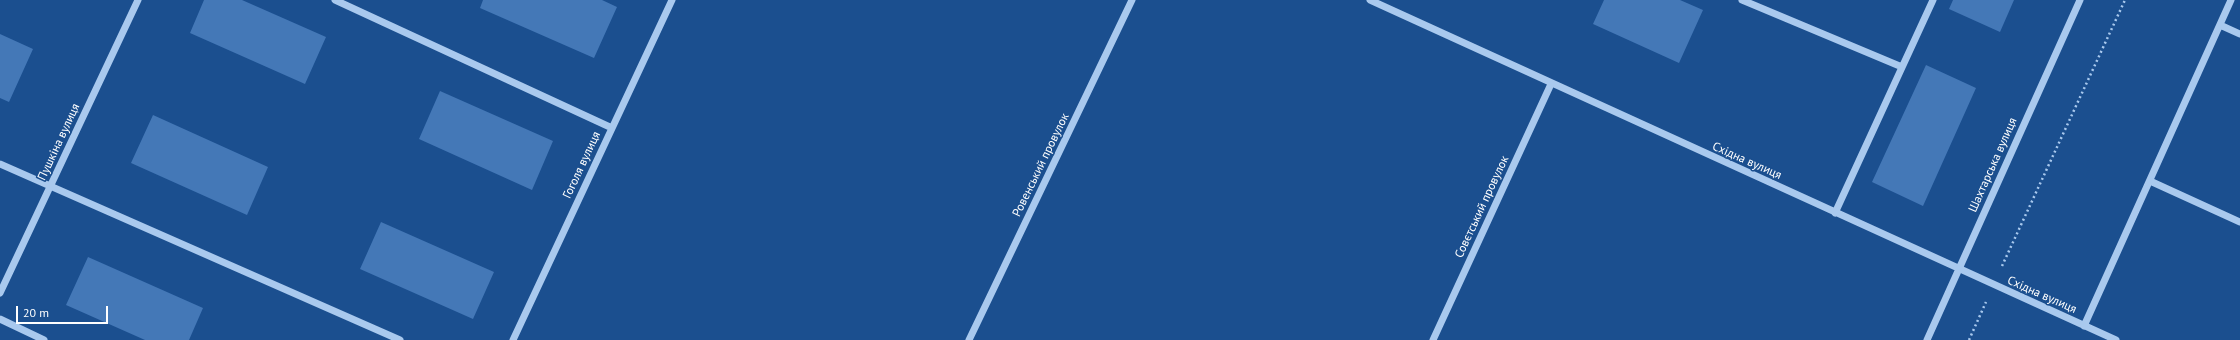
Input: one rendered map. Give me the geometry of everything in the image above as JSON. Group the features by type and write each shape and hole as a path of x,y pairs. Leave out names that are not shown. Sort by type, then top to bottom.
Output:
{"street":[{"name":"Пушкіна вулиця","path":"0,294 138,0"},
{"path":"335,0 612,128"},
{"name":"Гоголя вулиця","path":"513,340 672,0"},
{"name":"Ровенський провулок","path":"969,340 1132,0"},
{"name":"Східна вулиця","path":"1370,0 1550,84 1958,270 2116,340"},
{"path":"1742,0 1902,67"},
{"path":"1835,213 1933,0"},
{"name":"Шахтарська вулиця","path":"1927,340 2080,0"},
{"path":"2084,326 2231,0"},
{"path":"2220,25 2240,34"},
{"name":"Совєтський провулок","path":"1433,340 1550,84"},
{"path":"0,164 400,340"},
{"path":"2150,181 2240,222"},
{"path":"0,319 44,340"}],"path":[{"path":"1969,340 2125,0"}],"building":[{"path":"204,0 242,0 326,37 305,84 190,33"},
{"path":"483,0 602,0 617,7 594,58 480,8"},
{"path":"1604,0 1680,0 1703,10 1679,63 1593,24"},
{"path":"1953,0 2014,0 2000,32 1949,9"},
{"path":"0,34 33,49 9,102 0,98"},
{"path":"1926,65 1976,88 1923,206 1872,182"},
{"path":"440,91 553,141 532,190 419,139"},
{"path":"153,115 268,167 247,215 131,163"},
{"path":"381,222 494,272 473,319 360,269"},
{"path":"88,257 203,308 189,340 145,340 66,305"}]}
